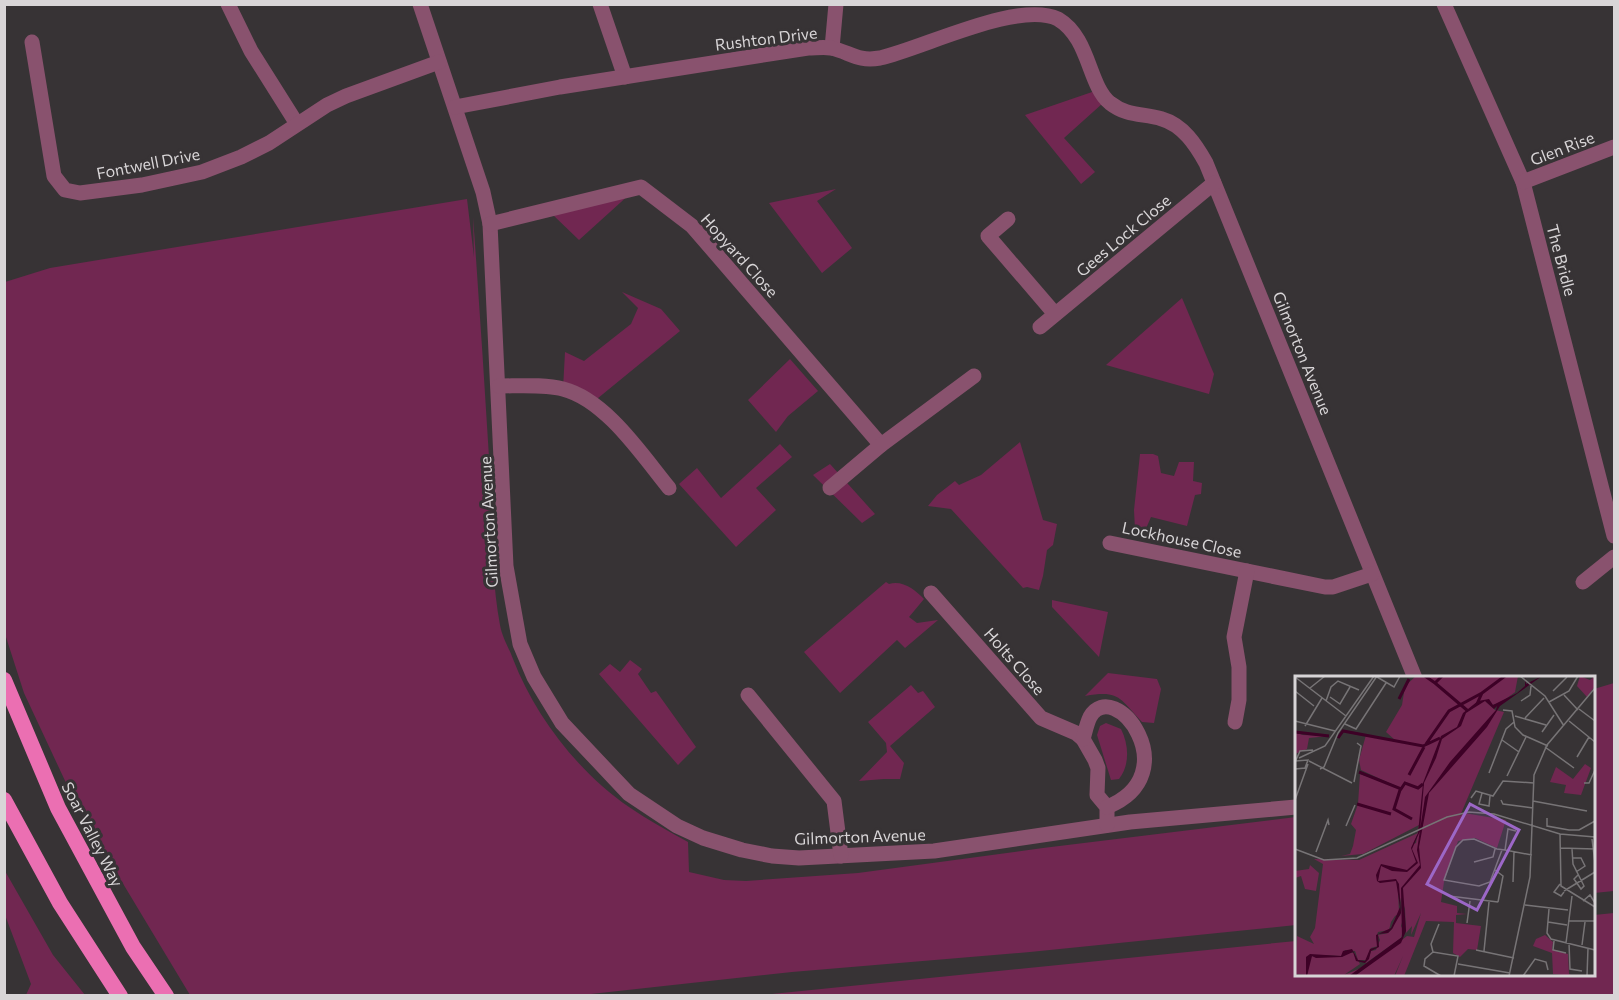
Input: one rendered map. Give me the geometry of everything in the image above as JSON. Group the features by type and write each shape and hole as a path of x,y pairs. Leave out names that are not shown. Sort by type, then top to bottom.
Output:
{"highway":[{"name":"Soar Valley Way","path":"4,680 58,808 122,928 166,996"},
{"path":"4,801 60,903 120,996"}],"street":[{"path":"228,4 251,51 297,124"},
{"name":"Gilmorton Avenue","path":"420,4 483,192 490,224 506,566 511,605 520,644 526,662 562,723 629,794 694,834 742,850 799,858 934,851 1107,825 1295,807"},
{"path":"600,4 625,77"},
{"path":"832,48 836,4"},
{"name":"The Bridle","path":"1444,4 1523,182 1614,536"},
{"name":"Rushton Drive","path":"454,107 808,48 832,48 858,58 878,58 1018,12 1042,12 1059,19 1073,32 1087,56 1102,94"},
{"name":"Fontwell Drive","path":"32,42 54,176 65,190 80,193 142,185 202,172 269,143 346,96 439,62"},
{"name":"Gilmorton Avenue","path":"1102,94 1119,109 1136,116 1163,119 1178,128 1195,144 1214,183 1414,676"},
{"name":"Glen Rise","path":"1523,182 1614,147"},
{"name":"Gees Lock Close","path":"1040,327 1214,183"},
{"name":"Hopyard Close","path":"490,224 641,187 692,226 881,446"},
{"path":"1008,219 988,236 1055,314"},
{"path":"830,488 881,446 974,376"},
{"path":"499,386 563,388 592,403 607,413 669,488"},
{"name":"Lockhouse Close","path":"1110,543 1325,587 1333,587 1372,574"},
{"path":"1583,582 1614,557"},
{"name":"Lockhouse Close","path":"1235,723 1239,700 1239,667 1234,637 1247,571"},
{"name":"Holts Close","path":"931,593 1041,718 1076,733 1083,739"},
{"path":"748,695 834,801 841,856"},
{"path":"1107,807 1121,801 1136,785 1145,757 1142,739 1126,716 1117,709 1109,707 1096,711 1090,717 1083,739 1095,760 1099,782 1097,795 1107,807 1107,825"}],"shaded area":[{"path":"1095,91 1103,103 1064,138 1095,172 1081,184 1025,115"},
{"path":"836,189 817,201 852,248 822,273 769,203"},
{"path":"631,193 579,240 552,214"},
{"path":"467,199 474,257 473,217 489,457 493,562 502,634 533,701 560,741 592,777 610,793 643,816 688,842 689,872 724,880 746,881 858,873 1295,817 1295,925 1030,952 792,972 582,995 190,995 67,785 24,693 5,634 5,282 50,268"},
{"path":"622,292 661,309 680,331 592,403 563,389 565,352 584,361 631,324 638,308"},
{"path":"1182,298 1214,374 1209,394 1106,365"},
{"path":"790,359 818,391 788,416 776,432 748,400"},
{"path":"1020,442 1043,520 1057,524 1053,545 1047,550 1039,590 1023,588 951,509 928,506 937,495 955,481 959,485 981,475"},
{"path":"780,444 792,457 756,488 776,510 736,547 679,484 697,468 721,498"},
{"path":"1140,454 1158,456 1161,473 1174,476 1179,462 1194,462 1193,481 1202,483 1201,494 1195,495 1187,526 1151,517 1144,533 1135,530 1134,510"},
{"path":"830,464 875,514 862,523 813,475"},
{"path":"886,582 899,583 908,587 924,599 909,617 917,623 938,620 905,648 897,640 840,693 804,652"},
{"path":"1052,600 1108,612 1099,657 1052,607"},
{"path":"630,660 642,669 638,674 651,693 656,691 696,747 678,765 599,674 610,664 620,672"},
{"path":"1108,673 1157,679 1161,689 1154,723 1142,722 1123,702 1112,695 1085,696"},
{"path":"1614,683 1614,891 1595,893 1595,689"},
{"path":"911,685 918,693 923,691 935,707 890,746 904,763 900,779 859,781 887,752 886,743 868,722"},
{"path":"1106,723 1121,729 1126,742 1127,761 1119,779 1111,780 1097,735 1100,726"},
{"path":"5,871 53,955 85,995 26,995 31,984 5,915"},
{"path":"1614,913 1614,995 761,995 1295,941 1295,976 1595,976 1595,915"}]}
